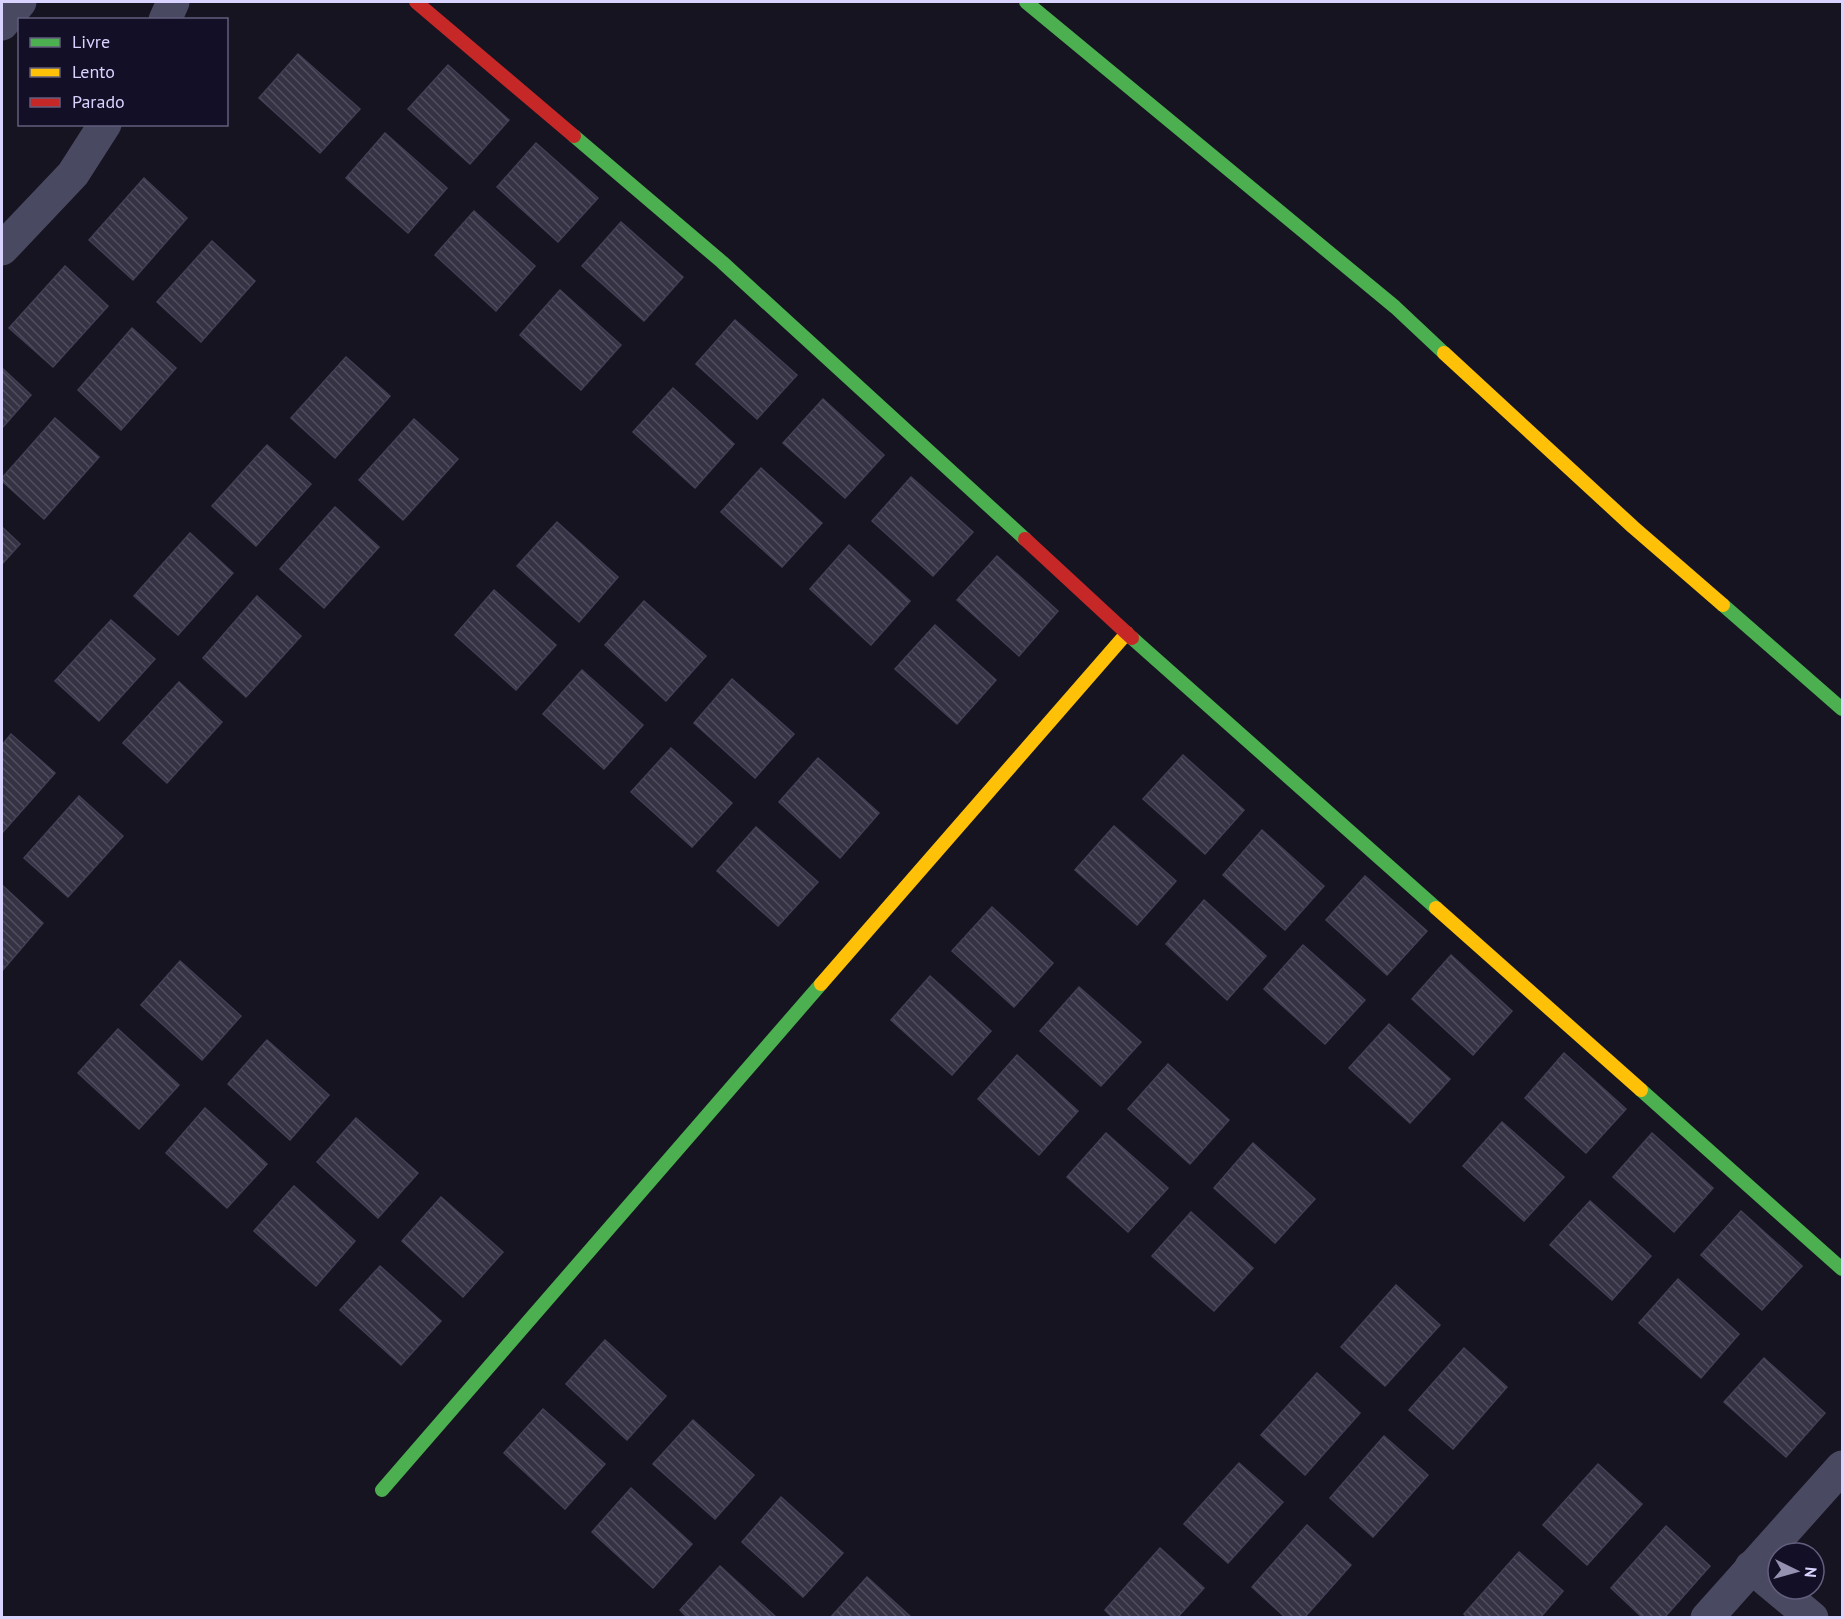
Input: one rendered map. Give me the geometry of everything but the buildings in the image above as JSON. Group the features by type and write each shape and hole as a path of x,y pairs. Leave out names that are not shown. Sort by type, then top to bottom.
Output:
{"street":[{"path":"2,24 20,2"},
{"path":"166,18 173,2"},
{"path":"416,2 722,262 1127,633 1842,1269"},
{"path":"1026,2 1395,307 1633,527 1842,709"},
{"path":"2,249 73,174 104,126"},
{"path":"382,1490 1127,633"},
{"path":"1707,1617 1842,1467"},
{"path":"1751,1567 1812,1617"}],"traffic: fast":[{"path":"1026,2 1395,307 1444,353"},
{"path":"574,136 722,262 1025,539"},
{"path":"1723,605 1842,709"},
{"path":"1132,638 1436,908"},
{"path":"382,1490 821,984"},
{"path":"1641,1090 1842,1269"}],"traffic: slow":[{"path":"1444,353 1633,527 1723,605"},
{"path":"821,984 1127,633"},
{"path":"1436,908 1641,1090"}],"traffic: jam":[{"path":"416,2 574,136"},
{"path":"1025,539 1132,638"}]}
